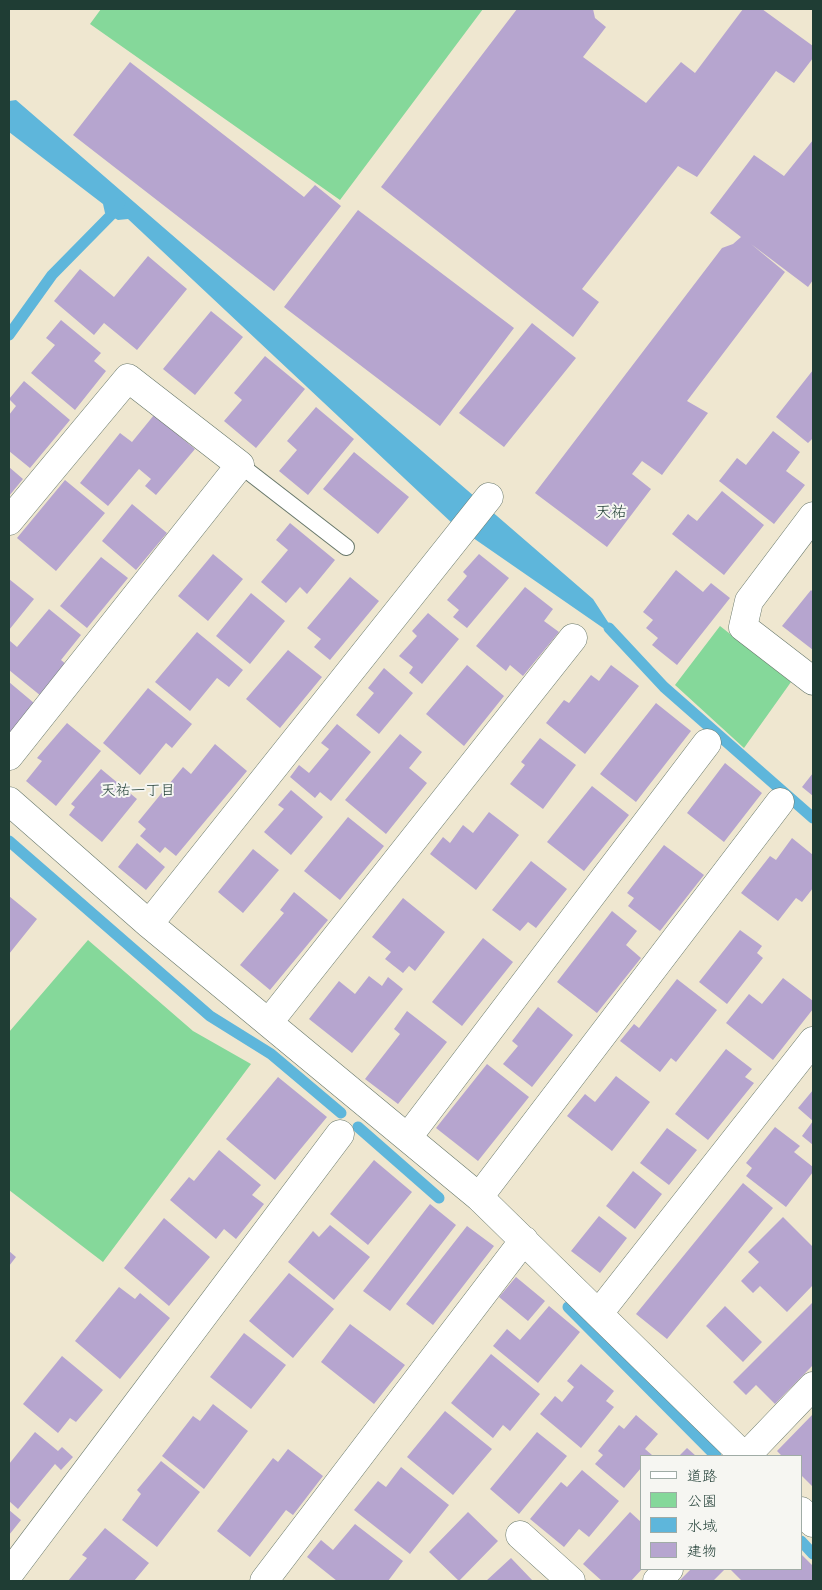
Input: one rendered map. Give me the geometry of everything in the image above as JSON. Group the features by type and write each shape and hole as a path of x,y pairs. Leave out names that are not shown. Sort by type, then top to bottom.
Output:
{"street":[{"path":"9,521 128,378 240,465 9,756"},
{"path":"149,924 489,497"},
{"path":"813,516 749,601 744,627 813,681"},
{"path":"269,1022 573,638"},
{"path":"408,1137 707,743"},
{"path":"9,801 149,924 479,1196 744,1455"},
{"path":"479,1196 780,802"},
{"path":"598,1313 813,1041"},
{"path":"9,1574 340,1134"},
{"path":"264,1581 524,1240"},
{"path":"746,1455 813,1386"},
{"path":"802,1512 813,1523"},
{"path":"520,1535 571,1581"},
{"path":"657,1581 668,1570"}],"lane":[{"path":"240,465 346,547"}],"green space":[{"path":"101,9 483,9 340,200 90,24"},
{"path":"720,626 791,682 744,748 675,685"},
{"path":"88,940 193,1031 251,1064 103,1262 9,1190 9,1032"}],"water":[{"path":"16,100 593,599 619,639 453,524 128,219 118,220 105,213 103,204 9,132 9,101"}],"building":[{"path":"517,9 593,9 595,18 606,27 583,57 646,103 681,62 695,73 743,9 762,9 813,46 813,58 794,83 776,71 697,177 678,166 582,289 599,302 573,337 381,187"},
{"path":"130,62 304,197 315,185 341,206 274,291 73,135"},
{"path":"813,140 813,280 808,287 751,244 785,272 687,401 708,413 662,475 642,461 632,474 651,489 607,547 535,493 722,248 733,244 741,237 710,213 754,155 784,176"},
{"path":"358,210 514,328 440,426 284,307"},
{"path":"148,256 187,289 137,350 104,323 94,335 54,301 80,269 114,297"},
{"path":"211,311 243,337 195,395 163,369"},
{"path":"61,320 101,353 94,361 106,371 75,410 31,373 55,345 46,338"},
{"path":"532,323 576,358 504,447 459,413"},
{"path":"265,356 305,389 256,448 224,421 242,400 234,393"},
{"path":"813,370 813,438 808,443 776,417"},
{"path":"24,381 70,420 30,468 9,451 9,415 16,406 9,399"},
{"path":"316,407 354,439 308,495 279,471 297,450 287,441"},
{"path":"154,415 195,449 156,495 145,486 151,479 139,469 108,506 80,483 120,433 132,442"},
{"path":"773,431 800,452 786,471 805,485 774,524 719,481 737,458 746,465"},
{"path":"354,452 409,497 378,534 323,489"},
{"path":"9,467 23,479 9,496"},
{"path":"65,480 105,513 56,571 17,538"},
{"path":"722,491 764,525 724,575 672,534 688,514 697,521"},
{"path":"132,504 167,533 136,570 102,541"},
{"path":"290,523 335,560 307,594 300,587 286,603 261,582 288,550 276,540"},
{"path":"213,554 243,579 208,621 178,596"},
{"path":"479,554 509,578 467,628 453,617 459,610 447,600 467,576 463,572"},
{"path":"101,557 128,578 87,628 60,606"},
{"path":"676,570 703,592 711,583 730,598 677,665 652,645 658,638 646,628 653,620 643,612"},
{"path":"350,577 379,601 330,660 314,647 321,639 307,628"},
{"path":"9,579 34,599 9,630"},
{"path":"525,587 553,609 544,621 559,632 523,676 510,665 506,671 476,646"},
{"path":"811,590 813,592 813,650 782,626"},
{"path":"251,593 285,621 250,664 216,636"},
{"path":"49,609 81,635 61,660 67,665 41,696 9,670 9,643 10,641 17,647"},
{"path":"428,613 459,639 422,684 409,673 413,667 399,656 417,636 412,631"},
{"path":"197,632 243,670 229,687 217,678 190,711 155,682"},
{"path":"288,650 322,677 280,728 246,699"},
{"path":"467,665 504,696 464,746 426,714"},
{"path":"611,665 639,686 585,754 546,723 564,700 569,703 591,675 599,681"},
{"path":"384,668 413,693 379,734 356,715 374,693 368,688"},
{"path":"9,682 34,703 9,734"},
{"path":"148,688 192,724 172,748 166,743 140,775 103,743"},
{"path":"656,703 691,731 636,802 600,774"},
{"path":"67,723 101,751 56,806 26,781 42,761 37,758"},
{"path":"337,724 371,752 331,801 320,792 315,798 290,777 299,765 309,773 329,749 321,743"},
{"path":"400,734 422,752 409,768 427,783 386,834 345,800"},
{"path":"540,738 576,765 543,809 510,784 525,765 521,762"},
{"path":"215,744 247,771 176,856 165,847 160,853 140,836 146,829 138,822 183,767 191,774"},
{"path":"725,763 762,793 724,842 687,813"},
{"path":"101,769 137,799 102,842 69,815 75,807 71,804"},
{"path":"813,773 813,796 802,787"},
{"path":"592,786 629,815 584,871 547,842"},
{"path":"291,790 323,817 291,855 264,832 284,809 278,805"},
{"path":"489,812 519,835 476,890 430,854 443,837 450,843 463,825 473,833"},
{"path":"348,817 384,846 340,900 304,871"},
{"path":"792,838 813,855 813,888 802,902 796,898 778,921 741,893 770,856 776,860"},
{"path":"137,843 165,867 146,890 118,867"},
{"path":"664,845 704,875 660,931 628,906 634,898 627,893"},
{"path":"253,849 279,870 243,913 218,892"},
{"path":"531,861 567,889 536,928 528,922 520,931 492,910"},
{"path":"294,892 328,920 270,990 240,965 284,913 280,910"},
{"path":"9,896 37,919 9,954"},
{"path":"403,898 445,932 415,971 409,966 403,973 385,959 391,952 372,937"},
{"path":"612,911 637,931 626,945 641,958 597,1013 557,982"},
{"path":"740,930 762,946 757,953 763,958 727,1004 699,982"},
{"path":"483,938 513,962 462,1026 432,1002"},
{"path":"369,976 382,986 388,977 403,989 352,1053 309,1019 339,981 355,994"},
{"path":"783,978 813,1001 813,1009 773,1060 726,1023 749,994 762,1004"},
{"path":"677,979 717,1010 676,1062 671,1058 660,1072 620,1041 634,1024 639,1028"},
{"path":"538,1007 573,1035 532,1087 503,1064 518,1046 512,1041"},
{"path":"407,1011 447,1042 398,1104 365,1079 400,1034 394,1029"},
{"path":"726,1049 752,1069 745,1077 754,1083 708,1140 675,1114"},
{"path":"487,1064 529,1097 478,1161 436,1128"},
{"path":"616,1076 650,1102 612,1151 567,1116 585,1094 595,1102"},
{"path":"278,1077 327,1117 275,1180 226,1139"},
{"path":"813,1090 813,1121 798,1108"},
{"path":"813,1121 813,1145 802,1136"},
{"path":"775,1127 800,1146 794,1152 813,1167 813,1172 786,1207 746,1176 752,1168 746,1163"},
{"path":"667,1128 697,1150 669,1185 640,1163"},
{"path":"219,1150 261,1185 252,1195 264,1204 236,1239 224,1229 216,1239 170,1200 189,1177 194,1181"},
{"path":"374,1160 412,1192 368,1245 330,1214"},
{"path":"633,1171 662,1194 635,1229 606,1206"},
{"path":"743,1183 773,1208 667,1339 636,1314"},
{"path":"430,1204 456,1225 390,1311 363,1291"},
{"path":"599,1216 627,1238 600,1273 571,1251"},
{"path":"783,1217 813,1247 813,1285 787,1312 760,1286 753,1293 741,1281 759,1262 748,1252"},
{"path":"164,1218 210,1257 169,1306 124,1268"},
{"path":"330,1225 370,1257 334,1300 288,1262 313,1231 319,1237"},
{"path":"467,1226 494,1246 433,1325 406,1304"},
{"path":"9,1251 16,1257 9,1266"},
{"path":"289,1273 334,1309 293,1358 249,1321"},
{"path":"516,1277 545,1301 528,1321 499,1297"},
{"path":"119,1287 135,1299 140,1293 170,1318 120,1379 75,1341"},
{"path":"813,1302 813,1365 775,1404 756,1385 746,1395 733,1382"},
{"path":"549,1306 580,1332 538,1383 493,1346 507,1329 520,1340"},
{"path":"725,1306 762,1342 743,1362 706,1326"},
{"path":"350,1324 405,1365 374,1404 321,1362"},
{"path":"244,1333 286,1365 251,1409 210,1377"},
{"path":"491,1354 540,1394 510,1431 503,1425 493,1438 451,1403"},
{"path":"62,1356 103,1390 76,1422 70,1418 58,1433 23,1404"},
{"path":"581,1364 614,1391 606,1401 614,1407 581,1448 540,1414 555,1396 562,1402 574,1387 567,1381"},
{"path":"213,1404 248,1431 204,1489 162,1456 193,1416 200,1421"},
{"path":"445,1411 492,1449 453,1495 407,1457"},
{"path":"813,1414 813,1487 802,1476 802,1455 781,1455 777,1451"},
{"path":"636,1415 658,1434 645,1449 652,1455 640,1455 640,1469 624,1488 595,1464 603,1455 598,1451 619,1425 624,1429"},
{"path":"35,1432 58,1451 62,1447 73,1457 61,1470 55,1464 18,1509 9,1501 9,1464"},
{"path":"537,1432 567,1456 519,1514 490,1489"},
{"path":"687,1448 695,1455 680,1455"},
{"path":"288,1449 323,1476 293,1515 286,1510 250,1557 217,1531 273,1458 278,1462"},
{"path":"161,1461 200,1492 157,1547 122,1520 141,1494 137,1490"},
{"path":"401,1467 449,1505 410,1554 354,1510 378,1481 386,1487"},
{"path":"582,1470 619,1501 589,1537 579,1529 564,1547 530,1519 561,1482 567,1487"},
{"path":"9,1510 21,1520 9,1535"},
{"path":"468,1512 498,1541 459,1581 429,1552"},
{"path":"630,1512 640,1521 641,1570 631,1581 602,1581 583,1564"},
{"path":"355,1524 403,1561 388,1581 337,1581 307,1557 321,1540 333,1550"},
{"path":"105,1528 149,1563 134,1581 68,1581 87,1558 82,1555"},
{"path":"802,1555 813,1566 813,1581 742,1581 731,1570 802,1570"},
{"path":"511,1558 533,1581 486,1581"},
{"path":"690,1570 724,1570 713,1581 679,1581"}],"waterway":[{"path":"9,335 52,275 114,212 120,203"},
{"path":"609,628 664,687 813,818"},
{"path":"9,841 210,1016 271,1054 341,1113"},
{"path":"358,1127 439,1198"},
{"path":"568,1307 715,1455"},
{"path":"802,1542 813,1554"}],"district":[{"name":"天祐","path":"611,513"},
{"name":"天祐一丁目","path":"138,791"}]}
